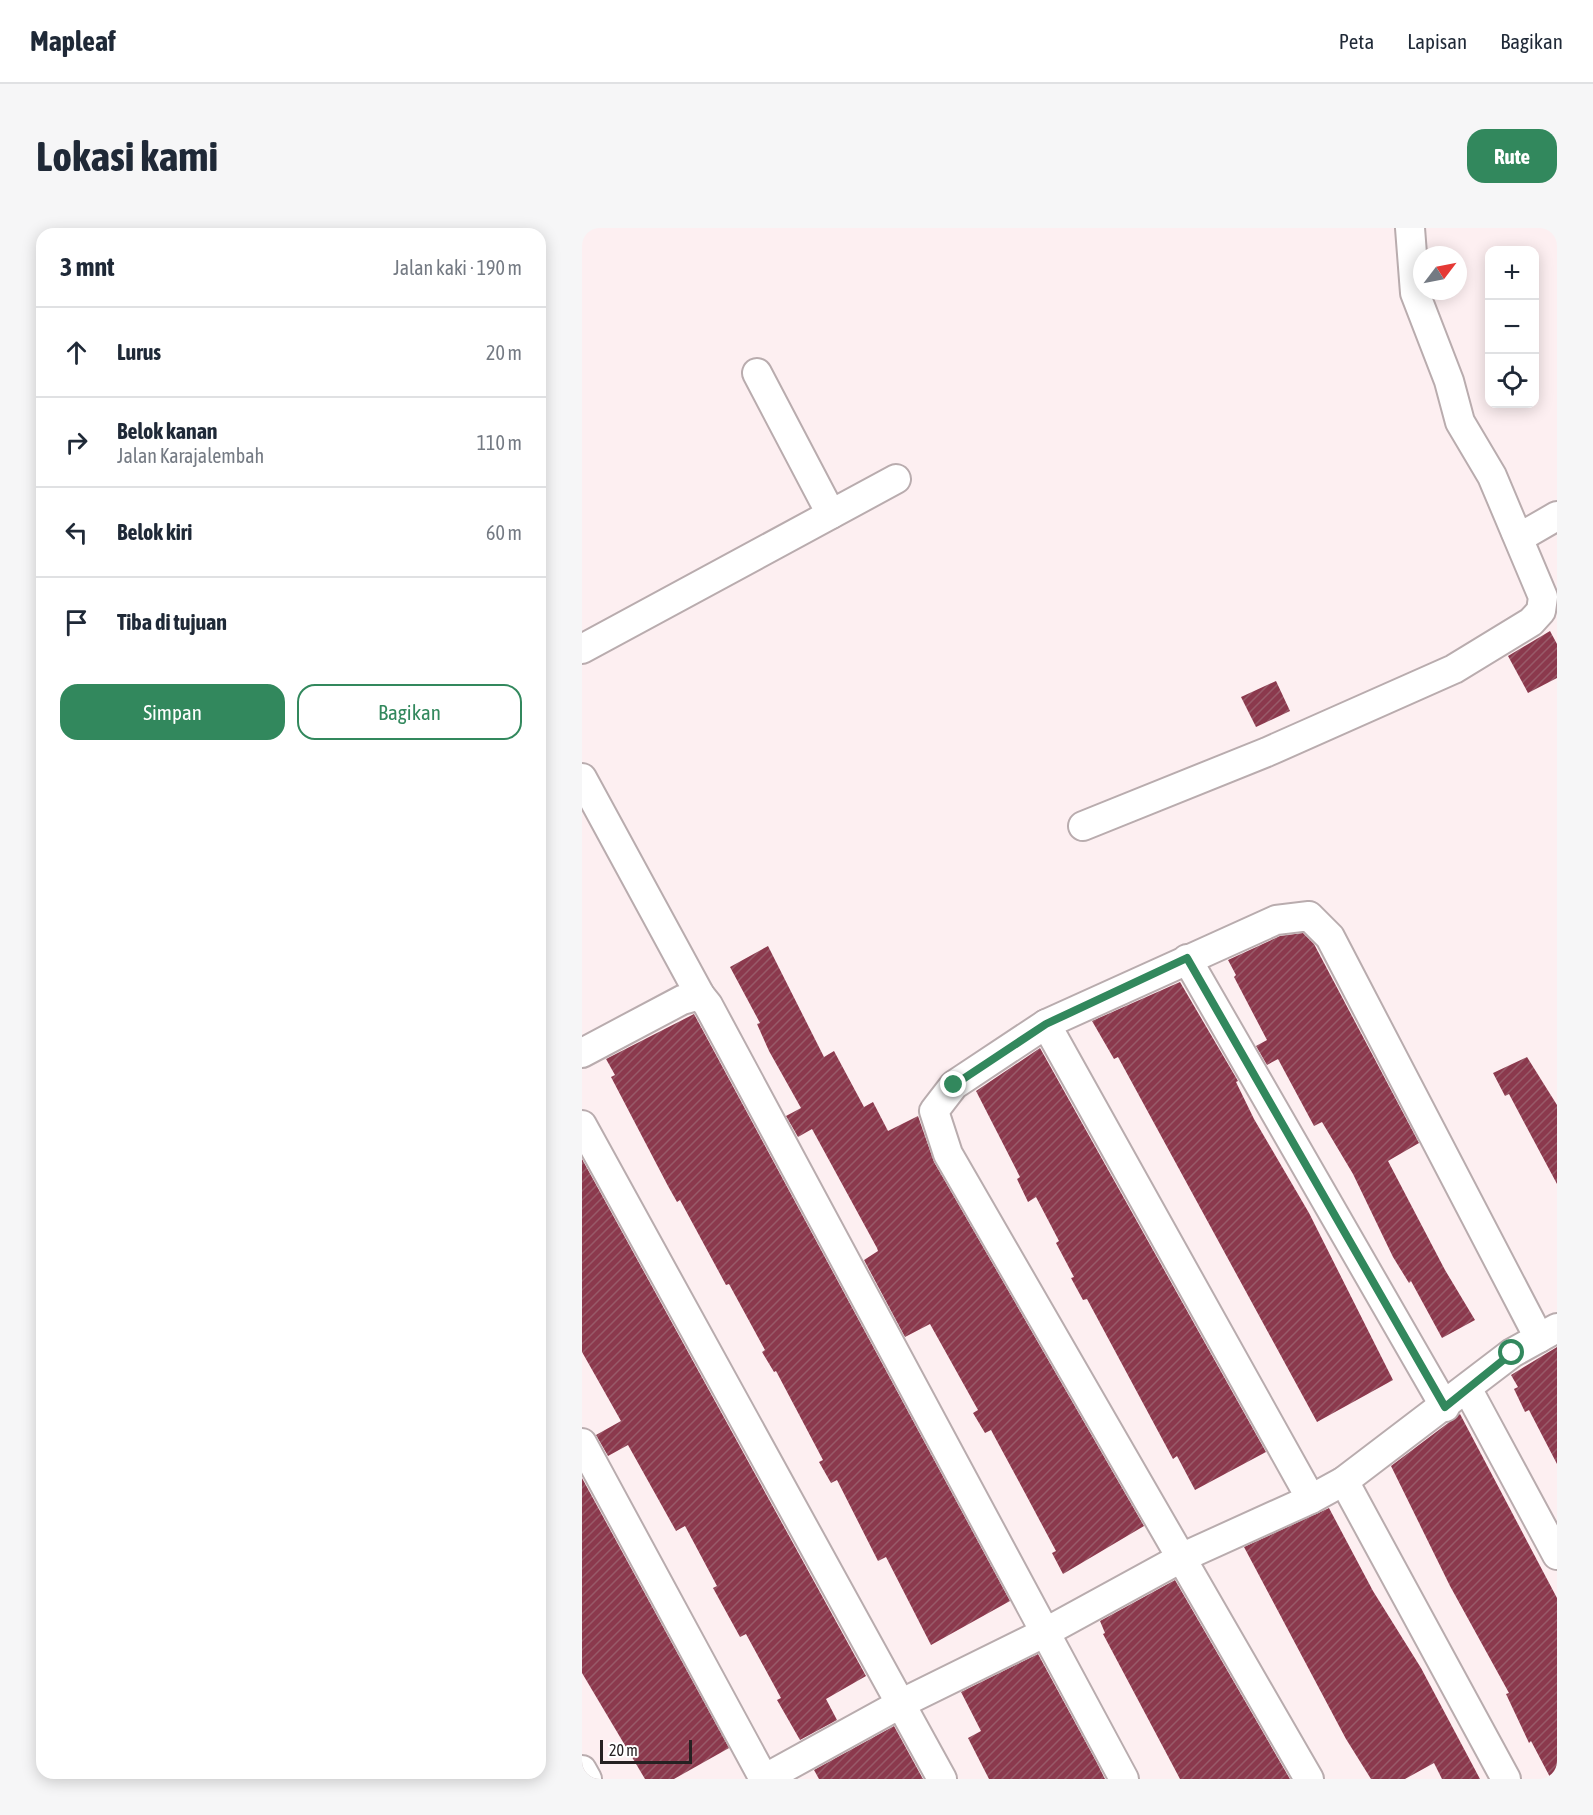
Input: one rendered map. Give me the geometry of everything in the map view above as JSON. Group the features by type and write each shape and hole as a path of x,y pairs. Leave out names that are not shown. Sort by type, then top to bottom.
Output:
{"street":[{"path":"1083,826 1268,752 1454,669 1531,622 1541,611 1543,597 1492,476 1460,422 1449,381 1415,293 1410,228"},
{"path":"757,373 831,514"},
{"path":"582,649 896,479"},
{"path":"1516,532 1529,532 1557,516"},
{"path":"582,778 700,995 708,1005 1124,1779"},
{"path":"582,1443 764,1779 902,1703 1044,1633 1183,1557 1311,1499 1344,1481 1468,1390 1505,1358 1550,1338 1330,937 1309,916 1276,920 1187,958 1046,1024 954,1085 934,1111 948,1154 1183,1557 1309,1779"},
{"path":"1187,958 1445,1407"},
{"path":"582,1053 682,1000 700,995"},
{"path":"1046,1024 1311,1499"},
{"path":"582,1125 942,1779"},
{"path":"1468,1390 1557,1555"},
{"path":"1344,1481 1506,1779"},
{"path":"582,1770 587,1779"}],"building":[{"path":"1550,631 1557,644 1557,678 1528,693 1508,656"},
{"path":"1276,681 1290,711 1256,727 1241,697"},
{"path":"1303,933 1314,944 1419,1143 1388,1161 1445,1270 1475,1320 1442,1338 1411,1281 1409,1283 1393,1257 1353,1174 1322,1122 1314,1126 1278,1059 1267,1065 1256,1046 1267,1040 1234,977 1236,975 1228,960 1280,936"},
{"path":"768,946 824,1057 834,1051 864,1107 873,1102 888,1131 918,1116 934,1162 1144,1526 1063,1574 1052,1553 1056,1551 991,1430 985,1433 973,1413 978,1410 930,1324 905,1337 864,1260 878,1251 877,1248 812,1129 798,1137 786,1116 801,1108 769,1051 757,1024 760,1023 730,967"},
{"path":"1180,982 1238,1081 1236,1082 1254,1119 1309,1213 1393,1380 1317,1422 1118,1057 1114,1059 1092,1021"},
{"path":"694,1014 1010,1601 931,1645 886,1557 878,1561 837,1480 831,1483 819,1462 823,1460 776,1371 774,1372 762,1352 765,1350 729,1284 726,1285 680,1200 677,1202 611,1077 615,1075 606,1059"},
{"path":"1040,1048 1266,1452 1195,1490 1177,1456 1173,1459 1087,1299 1083,1300 1071,1278 1074,1277 1056,1243 1059,1241 1036,1197 1028,1202 1017,1179 1020,1177 976,1091"},
{"path":"1527,1057 1557,1105 1557,1184 1509,1094 1505,1096 1493,1073"},
{"path":"582,1159 866,1676 826,1699 837,1720 800,1740 777,1700 781,1698 746,1634 740,1637 713,1588 717,1586 685,1526 676,1531 628,1445 608,1456 596,1435 621,1421 582,1352"},
{"path":"1557,1347 1557,1464 1529,1410 1525,1412 1514,1389 1518,1387 1511,1375"},
{"path":"1460,1414 1557,1598 1557,1779 1551,1779 1531,1741 1529,1743 1506,1694 1509,1693 1450,1586 1391,1466"},
{"path":"582,1478 729,1748 674,1779 645,1779 582,1673"},
{"path":"1329,1508 1373,1591 1421,1668 1480,1779 1442,1779 1434,1763 1405,1779 1371,1779 1346,1739 1244,1547"},
{"path":"1175,1580 1290,1779 1180,1779 1103,1634 1105,1633 1100,1621"},
{"path":"1038,1654 1105,1779 989,1779 968,1738 981,1731 961,1692"},
{"path":"894,1726 923,1779 819,1779 814,1770"}],"route":[{"path":"954,1085 1046,1024 1187,958 1445,1407 1512,1353"}]}
